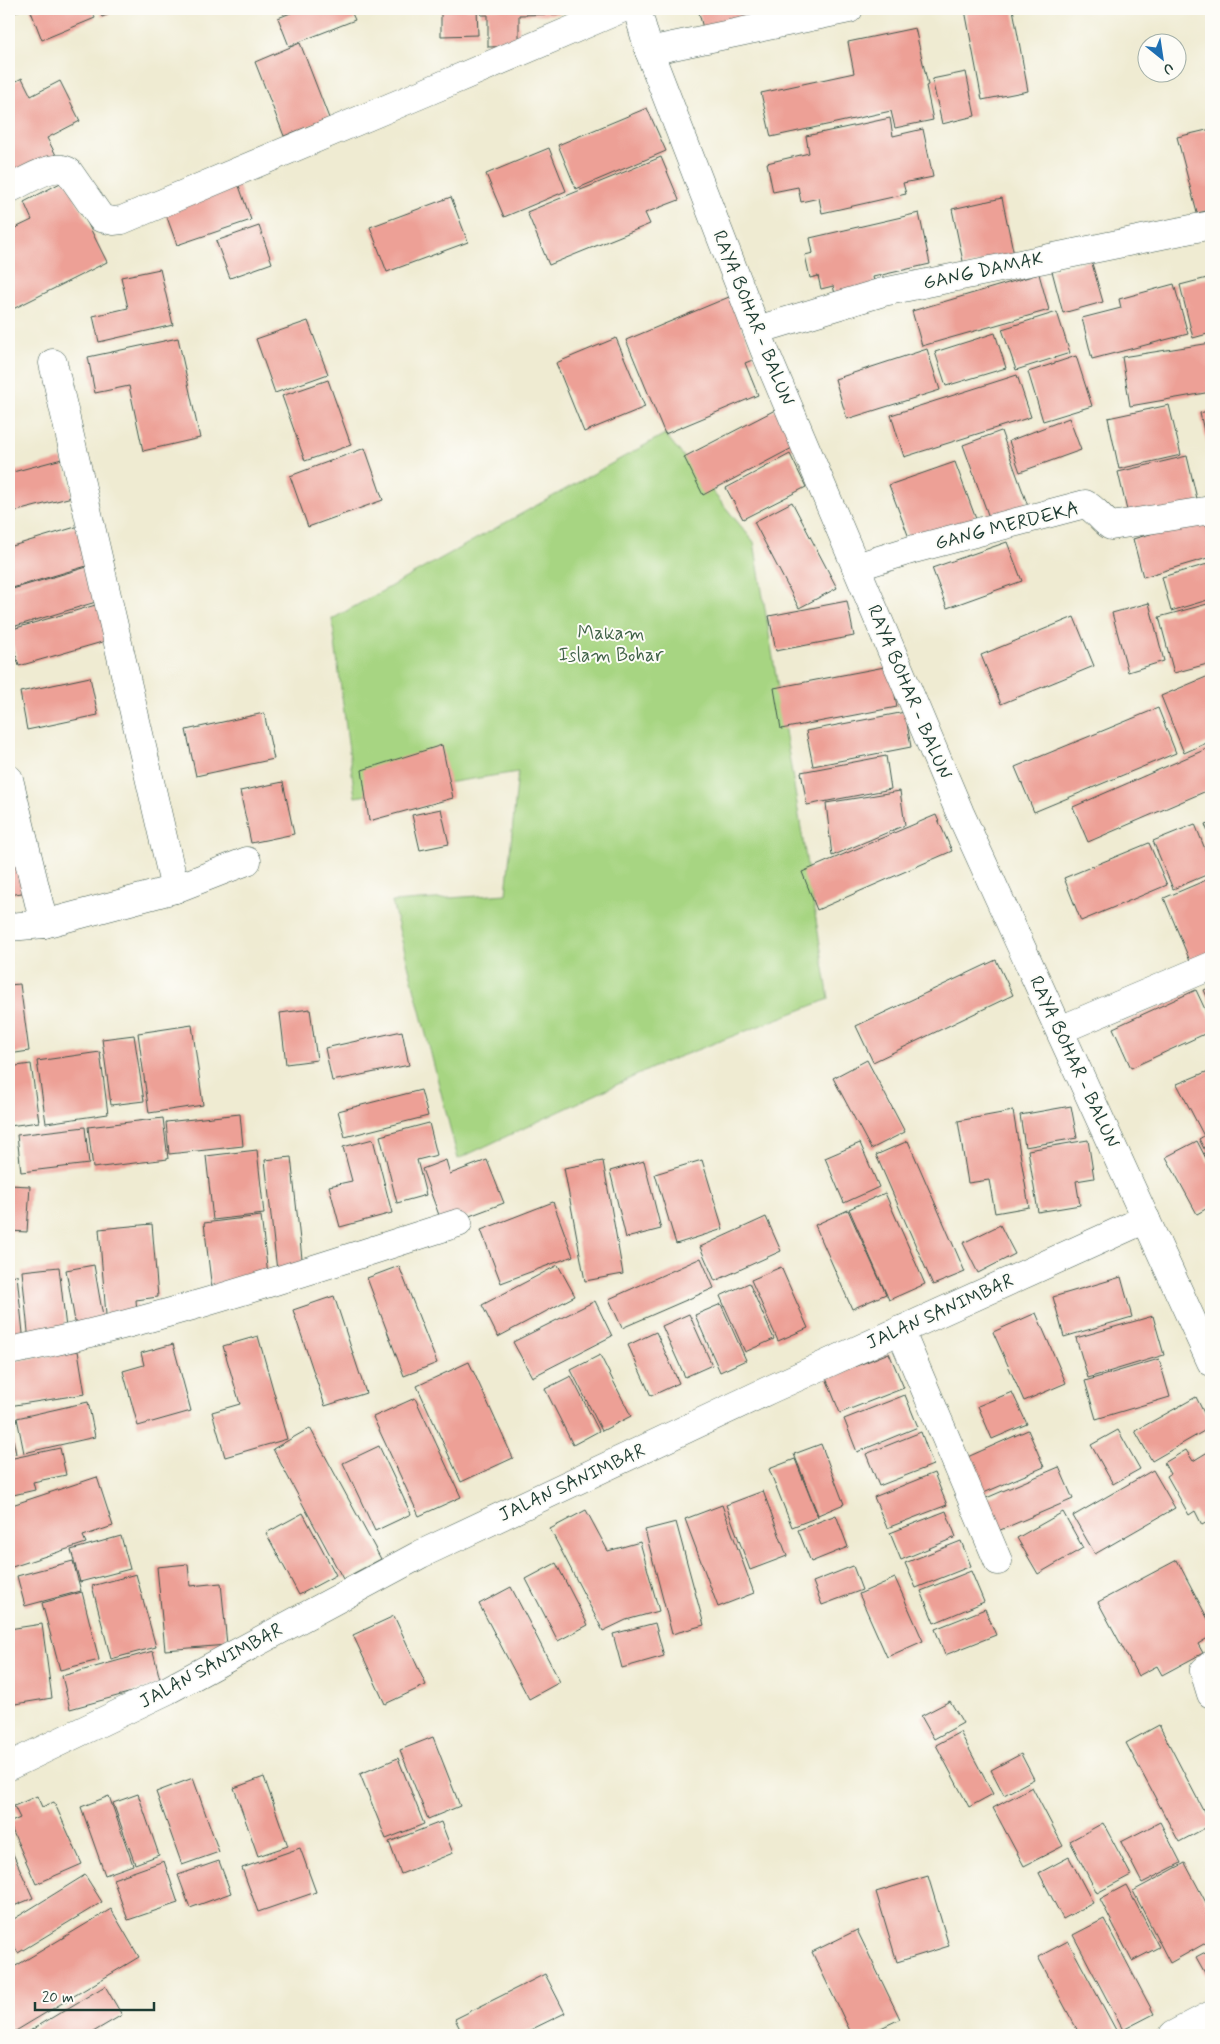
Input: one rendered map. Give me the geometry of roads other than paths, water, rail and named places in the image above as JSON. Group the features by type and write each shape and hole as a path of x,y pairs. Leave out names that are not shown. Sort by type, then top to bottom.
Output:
{"street":[{"path":"9,189 54,168 63,168 69,172 101,218 113,221 122,220 620,9"},
{"name":"RAYA BOHAR - BALUN","path":"637,9 649,50 757,330 960,813 1146,1218 1205,1333 1211,1362"},
{"path":"649,50 849,9"},
{"name":"GANG DAMAK","path":"757,330 883,292 1211,225"},
{"path":"53,363 176,889"},
{"name":"GANG MERDEKA","path":"856,567 1085,504 1092,507 1105,523 1111,526 1211,510"},
{"path":"9,779 44,924"},
{"path":"9,927 44,924 176,889 247,861"},
{"path":"1060,1030 1211,966"},
{"name":"JALAN SANIMBAR","path":"9,1766 168,1690 421,1554 900,1330 1146,1218"},
{"path":"9,1351 72,1338 218,1299 458,1223"},
{"path":"900,1330 998,1561"},
{"path":"1211,1665 1204,1671 1211,1694"},
{"path":"1173,2035 1211,2015"}],"park label":[{"name":"Makam Islam Bohar","path":"611,644"}]}
